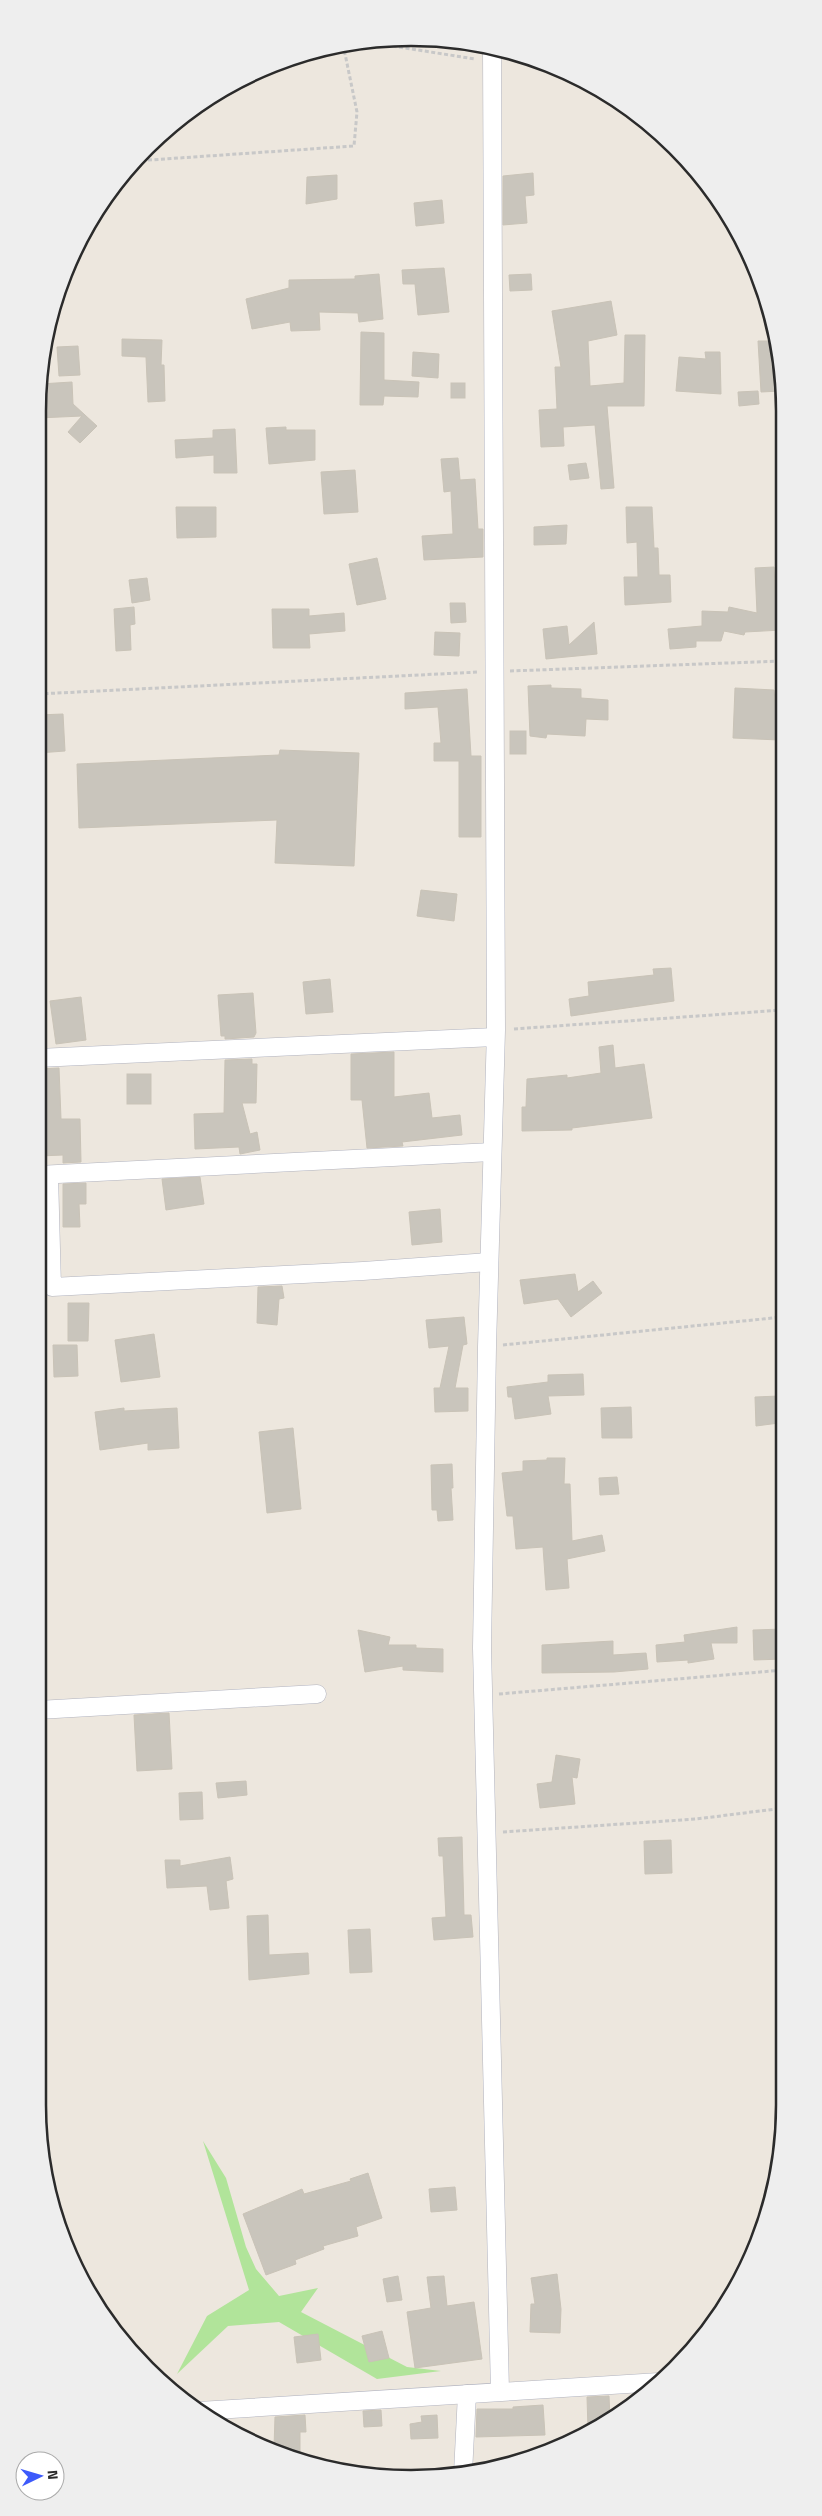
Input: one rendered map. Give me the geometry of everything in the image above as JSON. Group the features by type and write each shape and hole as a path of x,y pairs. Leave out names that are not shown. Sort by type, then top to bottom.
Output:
{"street":[{"path":"492,56 495,1033 486,1347 482,1648 500,2392"},
{"path":"46,1058 495,1033"},
{"path":"46,1175 492,1152"},
{"path":"46,1212 52,1287 363,1271 489,1262"},
{"path":"46,1710 317,1694"},
{"path":"212,2410 646,2383"},
{"path":"463,2466 466,2394"}],"path":[{"path":"409,46 482,53"},
{"path":"147,160 354,146 358,112 345,52"},
{"path":"46,694 495,671 776,662"},
{"path":"495,1033 776,1010"},
{"path":"486,1347 776,1317"},
{"path":"484,1695 776,1671"},
{"path":"487,1833 696,1819 776,1809"}],"green space":[{"path":"203,2141 226,2178 246,2247 256,2269 279,2296 318,2288 301,2312 407,2367 441,2371 377,2379 279,2322 228,2326 177,2374 207,2316 249,2290"}],"building":[{"path":"533,173 534,195 525,196 527,223 503,225 503,176"},
{"path":"337,175 337,199 306,204 307,177"},
{"path":"442,200 444,223 416,226 414,203"},
{"path":"444,268 449,312 418,315 415,284 403,284 402,270"},
{"path":"379,274 383,319 359,322 358,313 319,312 320,330 291,331 290,322 252,329 246,299 289,288 289,280 355,279 355,276"},
{"path":"531,274 532,290 510,291 509,275"},
{"path":"611,301 617,335 588,341 590,386 624,383 625,335 645,335 644,406 607,406 614,488 601,489 595,425 563,427 564,446 541,447 539,410 557,409 555,367 561,367 552,311"},
{"path":"361,332 384,333 384,380 419,382 418,397 384,396 383,405 360,405"},
{"path":"122,339 162,340 161,365 164,365 165,401 148,402 146,357 122,356"},
{"path":"758,341 769,341 775,391 761,392"},
{"path":"78,346 80,375 59,376 57,347"},
{"path":"413,352 439,354 438,378 412,376"},
{"path":"705,352 720,352 721,394 676,391 679,357 706,359"},
{"path":"72,382 73,404 97,426 80,443 68,432 82,416 46,418 47,384"},
{"path":"451,383 465,383 465,398 451,398"},
{"path":"758,391 759,404 739,406 738,392"},
{"path":"286,427 286,430 315,430 315,460 269,464 266,428"},
{"path":"235,429 237,473 214,473 214,455 176,458 175,440 213,438 213,430"},
{"path":"458,458 460,480 475,479 478,529 483,529 483,557 424,560 422,536 453,534 451,491 444,492 441,459"},
{"path":"586,463 589,478 570,480 568,465"},
{"path":"355,470 358,512 324,514 321,472"},
{"path":"176,507 216,507 216,537 177,538"},
{"path":"626,507 652,507 654,548 658,548 659,575 670,575 671,602 625,605 624,577 638,577 637,542 627,543"},
{"path":"567,525 566,544 534,545 534,527"},
{"path":"377,558 386,599 357,605 349,564"},
{"path":"774,567 776,630 745,632 744,635 724,631 721,641 696,641 696,647 670,649 668,629 702,626 702,611 728,612 729,607 757,613 755,568"},
{"path":"147,578 150,600 132,603 129,580"},
{"path":"450,603 465,603 466,622 451,623"},
{"path":"134,607 135,624 130,625 131,650 116,651 114,609"},
{"path":"272,609 309,609 309,616 344,613 345,631 309,634 310,648 273,648"},
{"path":"594,622 597,654 546,659 543,629 567,626 569,645"},
{"path":"435,632 460,633 459,656 434,655"},
{"path":"551,685 551,688 581,689 581,698 608,700 608,720 586,719 585,736 547,734 546,738 530,736 528,686"},
{"path":"735,688 774,690 776,740 733,738"},
{"path":"467,689 471,756 481,756 481,837 459,837 459,761 434,761 434,743 441,743 438,707 405,709 405,693"},
{"path":"63,714 65,751 46,752 46,715"},
{"path":"510,731 526,731 526,754 510,754"},
{"path":"280,750 359,753 354,866 275,863 277,820 79,828 77,764 279,755"},
{"path":"421,890 457,894 454,921 417,916"},
{"path":"671,968 674,1001 571,1016 569,999 589,996 588,982 654,975 653,969"},
{"path":"330,979 333,1012 306,1014 303,982"},
{"path":"253,993 256,1033 254,1037 225,1039 225,1036 221,1036 218,995"},
{"path":"81,997 86,1040 56,1044 50,1001"},
{"path":"613,1045 615,1068 644,1064 652,1118 572,1128 572,1130 522,1131 522,1107 526,1107 527,1079 567,1075 567,1078 601,1073 599,1047"},
{"path":"394,1052 394,1097 429,1093 432,1118 460,1115 462,1135 402,1142 403,1146 367,1148 362,1100 351,1100 351,1054"},
{"path":"252,1059 252,1064 257,1064 256,1103 242,1103 250,1134 257,1132 260,1150 240,1154 239,1147 195,1149 194,1114 224,1113 225,1060"},
{"path":"59,1068 61,1119 80,1119 81,1162 63,1163 63,1155 46,1156 46,1069"},
{"path":"127,1074 151,1074 151,1104 127,1104"},
{"path":"200,1177 204,1204 166,1210 162,1179"},
{"path":"86,1183 86,1204 79,1204 80,1227 63,1227 63,1184"},
{"path":"440,1209 442,1242 412,1245 409,1212"},
{"path":"575,1274 578,1292 593,1281 602,1293 571,1317 558,1299 524,1304 520,1280"},
{"path":"282,1286 284,1298 279,1299 277,1325 257,1323 258,1287"},
{"path":"68,1303 89,1303 88,1341 68,1341"},
{"path":"464,1317 467,1344 463,1345 455,1388 468,1388 468,1411 435,1412 434,1388 440,1388 449,1346 429,1348 426,1320"},
{"path":"154,1334 160,1377 121,1382 115,1340"},
{"path":"53,1345 77,1345 78,1376 54,1377"},
{"path":"583,1374 584,1395 548,1396 551,1414 515,1419 512,1397 508,1397 507,1387 548,1382 548,1375"},
{"path":"776,1396 776,1423 756,1426 755,1397"},
{"path":"631,1407 632,1438 602,1438 601,1408"},
{"path":"124,1408 124,1411 177,1408 179,1448 148,1450 148,1443 100,1450 95,1412"},
{"path":"293,1428 301,1509 267,1513 259,1432"},
{"path":"547,1458 565,1458 564,1484 570,1484 572,1541 602,1535 605,1551 567,1559 569,1588 546,1590 543,1547 516,1549 513,1516 507,1516 502,1473 523,1471 523,1461 547,1460"},
{"path":"452,1464 453,1520 438,1521 437,1510 432,1510 431,1465"},
{"path":"617,1477 619,1494 600,1495 599,1478"},
{"path":"737,1627 737,1643 711,1643 714,1659 688,1663 688,1660 657,1662 656,1645 685,1642 684,1635"},
{"path":"776,1629 776,1659 754,1660 753,1630"},
{"path":"358,1630 390,1637 388,1645 416,1645 416,1648 443,1649 443,1672 403,1670 403,1666 365,1672"},
{"path":"613,1641 613,1655 646,1653 648,1669 614,1672 542,1673 542,1645"},
{"path":"169,1713 172,1769 137,1771 134,1715"},
{"path":"556,1755 580,1759 577,1778 572,1777 575,1804 540,1808 537,1784 552,1782"},
{"path":"246,1781 247,1795 218,1798 216,1783"},
{"path":"202,1792 203,1819 180,1820 179,1793"},
{"path":"462,1837 464,1915 471,1915 473,1937 434,1940 432,1918 446,1917 443,1856 439,1856 438,1838"},
{"path":"671,1840 672,1873 645,1874 644,1841"},
{"path":"230,1857 233,1879 226,1881 229,1908 210,1910 207,1886 167,1888 165,1860 180,1860 180,1866"},
{"path":"268,1915 269,1955 308,1953 309,1974 249,1980 247,1916"},
{"path":"370,1929 372,1972 350,1973 348,1930"},
{"path":"368,2173 382,2218 356,2227 358,2236 323,2246 324,2249 295,2260 296,2264 266,2275 243,2214 302,2189 304,2194 351,2181 350,2179"},
{"path":"455,2187 457,2210 431,2212 429,2189"},
{"path":"557,2274 561,2309 560,2333 530,2332 531,2304 535,2304 531,2278"},
{"path":"398,2276 402,2300 387,2302 383,2279"},
{"path":"444,2276 447,2306 474,2302 482,2359 415,2368 407,2312 431,2308 427,2277"},
{"path":"382,2331 389,2358 369,2362 362,2336"},
{"path":"318,2334 321,2360 297,2363 294,2337"},
{"path":"609,2396 610,2411 588,2424 587,2397"},
{"path":"543,2405 545,2435 476,2437 477,2409 513,2409 513,2407"},
{"path":"381,2410 382,2426 364,2427 363,2411"},
{"path":"305,2415 306,2432 300,2432 300,2452 274,2443 275,2417"},
{"path":"437,2415 438,2438 411,2439 410,2424 422,2422 421,2416"}]}
